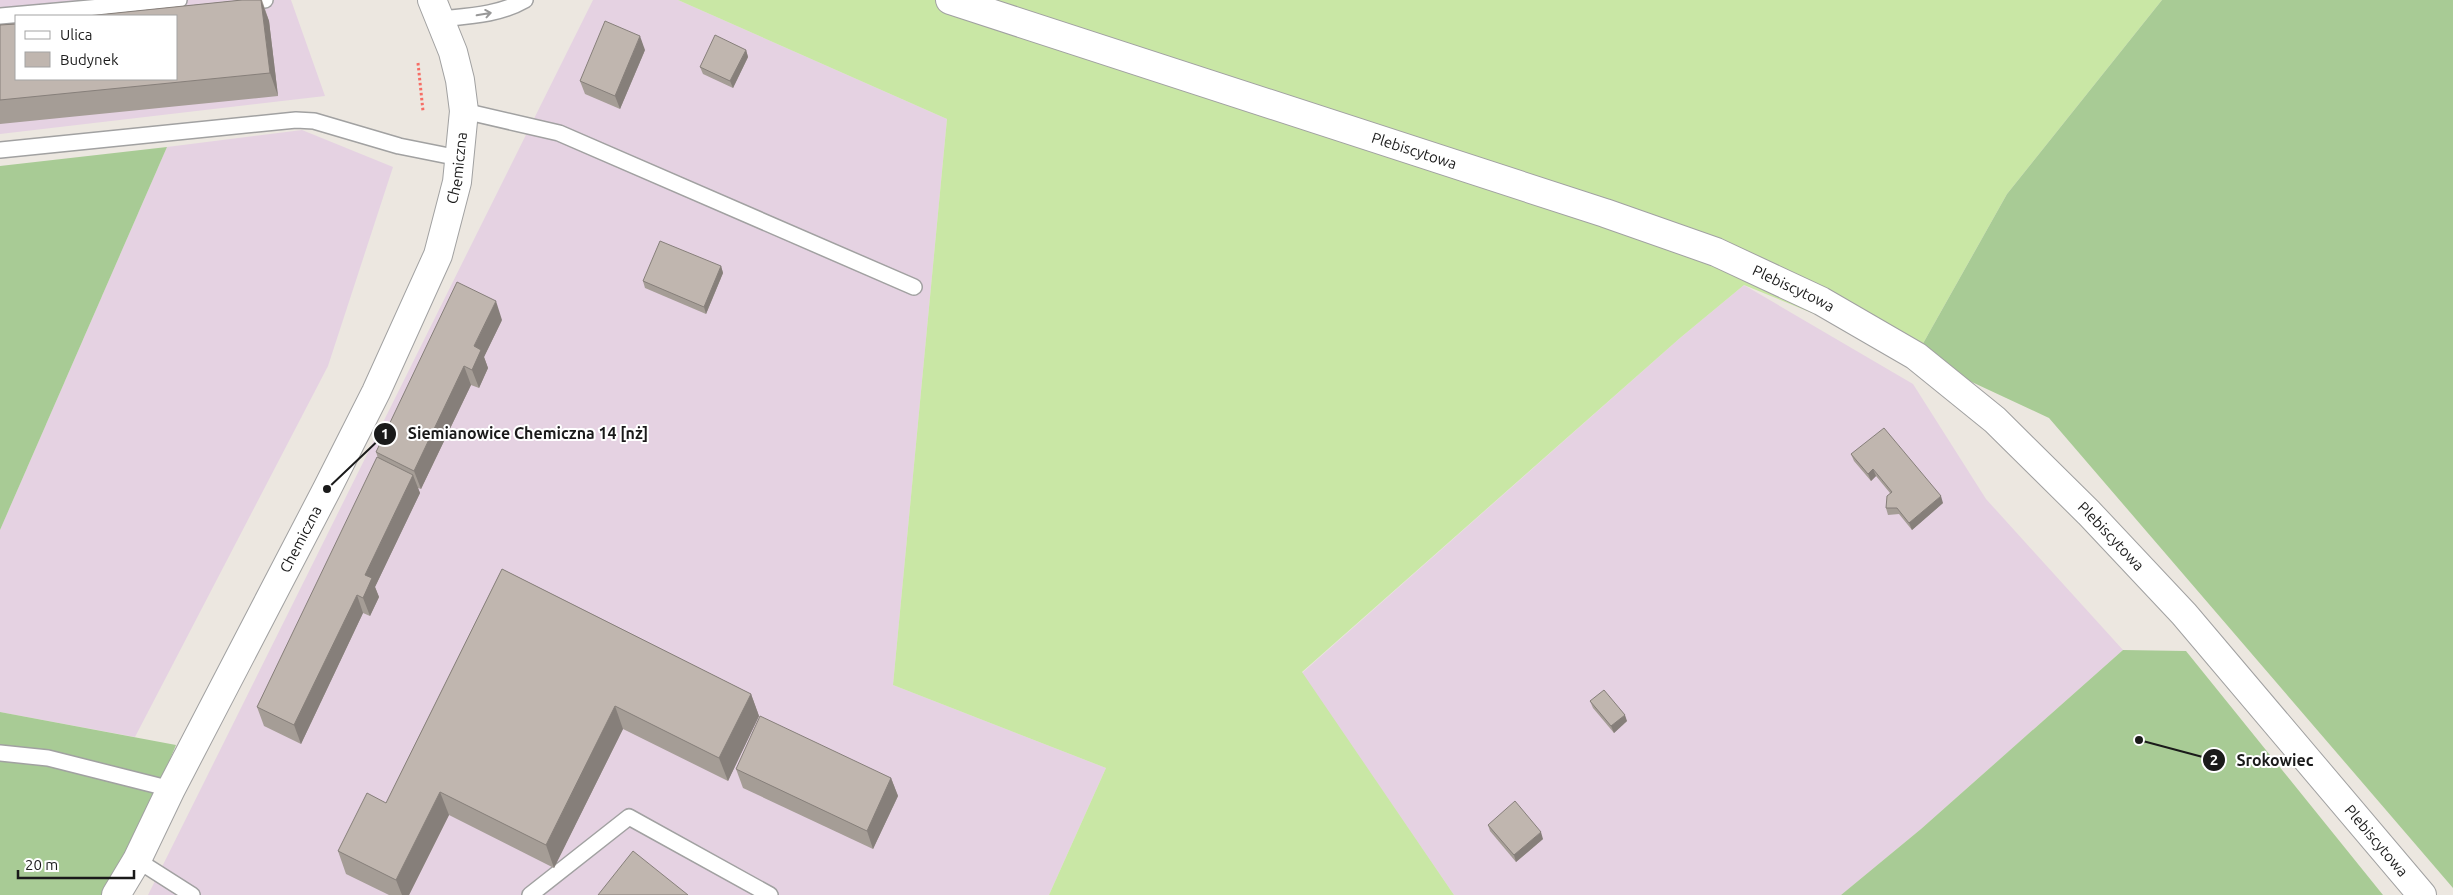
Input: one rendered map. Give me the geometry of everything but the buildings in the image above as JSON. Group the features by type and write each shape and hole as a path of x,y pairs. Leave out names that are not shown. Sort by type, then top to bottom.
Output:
{"street":[{"name":"Plebiscytowa","path":"955,2 1605,213 1716,252 1821,301 1916,356 1995,420 2089,513 2184,614 2422,895"},
{"name":"Chemiczna","path":"116,895 137,860 170,789 327,489 380,383 438,255 457,182 464,111 460,80 436,10"}],"lane":[{"path":"0,16 107,3 179,0"},
{"path":"260,0 265,0"},
{"path":"436,10 494,12 514,6 525,0"},
{"path":"464,111 558,133 914,287"},
{"path":"0,150 296,120 314,121 399,146 459,158"},
{"path":"0,753 48,758 170,789"},
{"path":"530,895 629,817 770,895"},
{"path":"137,860 192,895"}],"shaded area":[{"path":"0,0 291,0 325,96 0,134"},
{"path":"593,0 678,0 947,119 893,685 1106,768 1049,895 148,895"},
{"path":"302,130 393,167 328,366 135,737 0,712 0,530 167,147"},
{"path":"1744,285 1913,384 1986,499 2123,650 1921,829 1841,895 1454,895 1302,673 1680,338"}],"green space":[{"path":"678,0 2162,0 2007,194 1916,356 1744,285 1680,338 1302,672 1454,895 1049,895 1106,768 893,685 947,119"},
{"path":"2162,0 2453,0 2453,888 2049,418 1916,356 2007,194"},
{"path":"167,147 0,530 0,166"},
{"path":"2123,650 2186,651 2383,895 1841,895 1921,829"},
{"path":"0,712 176,745 114,895 0,895"}],"place":[{"name":"Siemianowice Chemiczna 14 [nż]","path":"327,489"},
{"name":"Srokowiec","path":"2139,740"}]}
